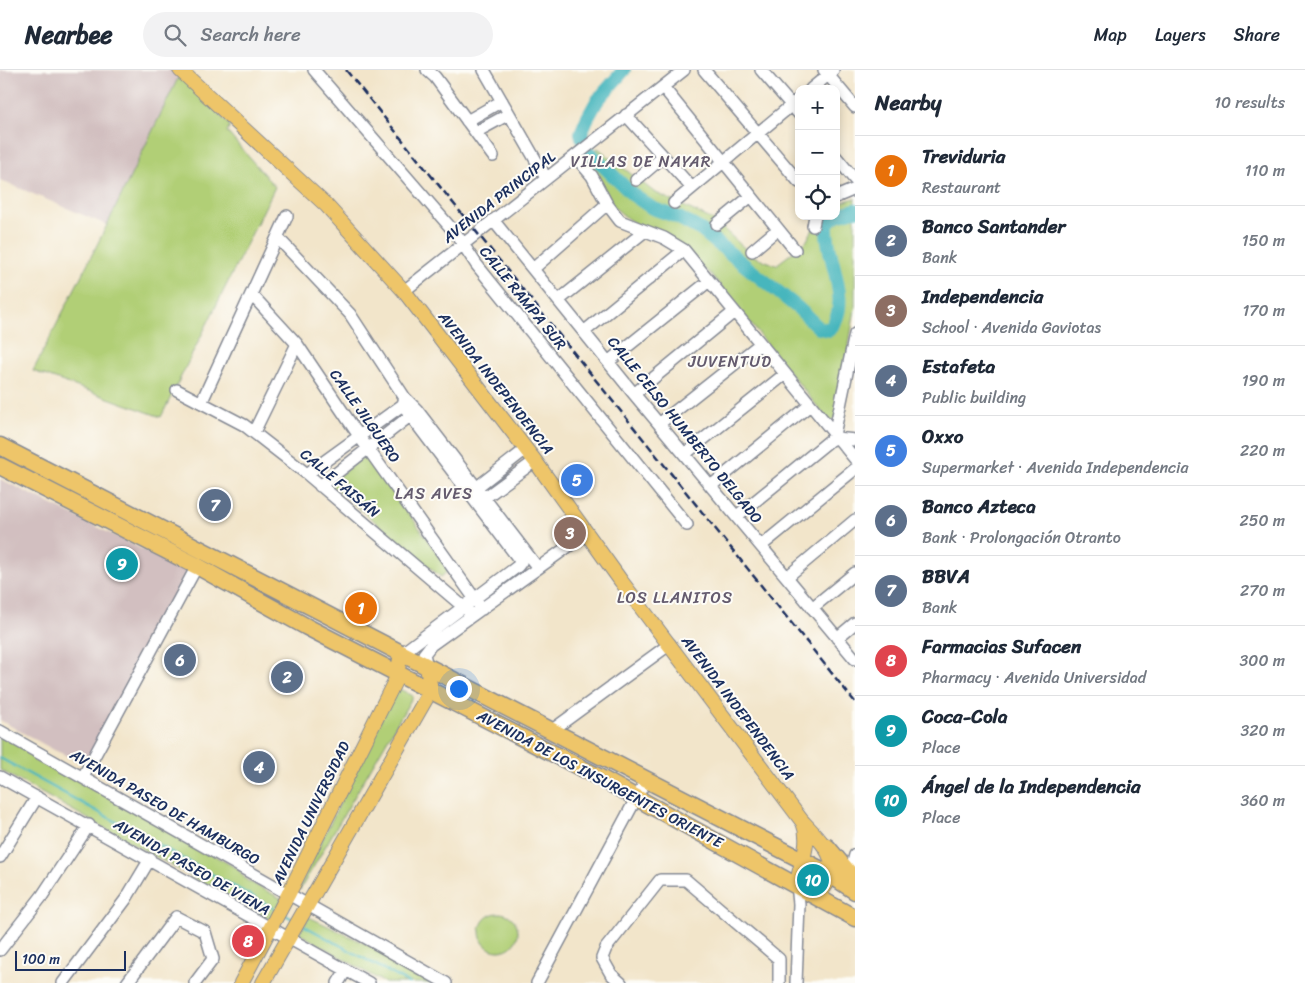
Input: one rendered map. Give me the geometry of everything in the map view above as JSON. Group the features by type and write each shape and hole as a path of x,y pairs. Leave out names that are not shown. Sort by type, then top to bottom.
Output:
{"highway":[{"name":"AVENIDA DE LOS INSURGENTES ORIENTE","path":"0,446 831,875 855,891"},
{"path":"5,469 19,455"},
{"name":"AVENIDA DE LOS INSURGENTES ORIENTE","path":"5,469 197,566 395,676 595,775 797,884 855,918"},
{"path":"104,518 112,503"},
{"path":"827,847 852,877"}],"main road":[{"name":"AVENIDA INDEPENDENCIA","path":"180,70 326,205 370,251 404,291 526,449 802,821 827,847"},
{"name":"AVENIDA UNIVERSIDAD","path":"241,983 286,900 395,676 401,654"},
{"path":"264,983 429,693 427,667"},
{"name":"AVENIDA INDEPENDENCIA","path":"797,884 804,862 806,836 802,821"},
{"path":"817,896 827,885 831,875 832,864 827,847"}],"street":[{"name":"CALLE RAMPA SUR","path":"314,70 457,235 462,245 687,525"},
{"path":"484,70 546,178"},
{"name":"AVENIDA PRINCIPAL","path":"404,291 684,70"},
{"path":"704,70 795,177"},
{"path":"761,70 795,105"},
{"path":"431,72 493,156"},
{"path":"815,85 829,72 855,107"},
{"path":"662,87 795,250"},
{"path":"467,121 502,101"},
{"path":"674,203 757,133 795,107"},
{"path":"476,132 509,114"},
{"path":"626,116 692,188"},
{"path":"576,155 592,176 607,204 620,221 632,242"},
{"path":"636,180 663,157"},
{"path":"840,161 854,175"},
{"path":"840,196 855,189"},
{"path":"717,224 752,196"},
{"path":"533,269 607,204"},
{"path":"202,401 287,216"},
{"name":"CALLE CELSO HUMBERTO DELGADO","path":"493,220 585,331 634,394 855,659"},
{"path":"620,221 684,250 855,459"},
{"path":"752,251 778,229"},
{"path":"559,300 645,231"},
{"path":"278,238 350,314 406,401 481,501 520,562 518,566 401,654"},
{"path":"585,331 684,250"},
{"path":"608,362 709,281"},
{"name":"CALLE JILGUERO","path":"252,295 297,344 359,436 475,597 477,612"},
{"path":"634,394 734,312"},
{"path":"737,516 835,436 853,357 855,334"},
{"path":"254,432 297,344"},
{"path":"659,424 760,344"},
{"path":"685,454 785,374"},
{"name":"CALLE FAISÁN","path":"178,390 202,401 254,432 464,606 477,612"},
{"path":"843,396 855,398"},
{"path":"307,474 406,401"},
{"path":"712,486 810,405"},
{"path":"320,486 414,412"},
{"path":"835,436 855,440"},
{"path":"473,490 526,449"},
{"path":"481,501 535,461"},
{"path":"761,546 855,469"},
{"path":"481,501 538,568"},
{"path":"787,577 855,520"},
{"path":"427,667 424,657 426,650 587,533"},
{"path":"83,777 197,566"},
{"path":"812,608 855,573"},
{"path":"837,638 855,623"},
{"name":"AVENIDA DE LOS INSURGENTES ORIENTE","path":"297,627 395,676"},
{"path":"551,731 670,644"},
{"name":"AVENIDA PASEO DE HAMBURGO","path":"0,730 83,777 286,900 446,983"},
{"name":"AVENIDA PASEO DE VIENA","path":"0,777 292,934 369,983"},
{"path":"537,983 646,780"},
{"path":"0,857 37,798"},
{"path":"0,950 42,896 89,825"},
{"path":"852,877 855,855"},
{"path":"63,983 126,899 150,859"},
{"path":"621,983 611,974 602,958 604,953 660,880 686,880 779,960 779,983"},
{"path":"796,983 799,904 797,884"},
{"path":"799,904 817,896"},
{"path":"127,983 176,917 205,932 213,959 195,983"},
{"path":"338,983 346,970"}],"shaded area":[{"path":"0,70 172,70 179,76 107,225 0,180"},
{"path":"0,479 188,572 86,764 54,750 0,720"}],"green space":[{"path":"179,76 230,125 227,132 275,187 161,417 33,371 107,225"},
{"path":"598,148 654,192 715,221 753,256 776,265 806,242 818,220 840,220 840,203 855,198 855,309 837,416 832,420 828,420 711,274 628,219 614,207 584,159"},
{"path":"367,454 449,570 441,577 329,483"},
{"path":"396,687 413,696 300,890 299,888"},
{"path":"0,735 238,869 246,880 282,899 270,920 0,770"},
{"path":"499,913 506,914 512,919 517,925 517,939 512,945 506,950 499,951 492,950 486,945 481,939 480,932 481,925 486,919 492,914"},
{"path":"309,917 364,943 437,983 385,983 299,933"}],"waterway":[{"path":"624,70 597,101 587,119 581,133 585,148 633,195 652,208 677,217 701,230 798,308 819,328 829,330 836,319 839,306 837,279 827,236 827,223 830,220"},
{"path":"840,214 855,210"},
{"path":"0,758 275,909"},
{"path":"284,914 294,920"},
{"path":"301,924 409,983"}],"railway":[{"path":"346,70 855,702"}],"place":[{"name":"Oxxo","path":"577,480"},
{"name":"BBVA","path":"215,505"},
{"name":"Independencia","path":"570,533"},
{"name":"Coca-Cola","path":"122,564"},
{"name":"Treviduria","path":"361,608"},
{"name":"Banco Azteca","path":"180,660"},
{"name":"Banco Santander","path":"287,677"},
{"name":"Estafeta","path":"259,767"},
{"name":"Ángel de la Independencia","path":"813,880"},
{"name":"Farmacias Sufacen","path":"248,941"}],"district":[{"name":"VILLAS DE NAYAR","path":"641,161"},
{"name":"JUVENTUD","path":"730,361"},
{"name":"LAS AVES","path":"434,493"},
{"name":"LOS LLANITOS","path":"675,597"}]}
